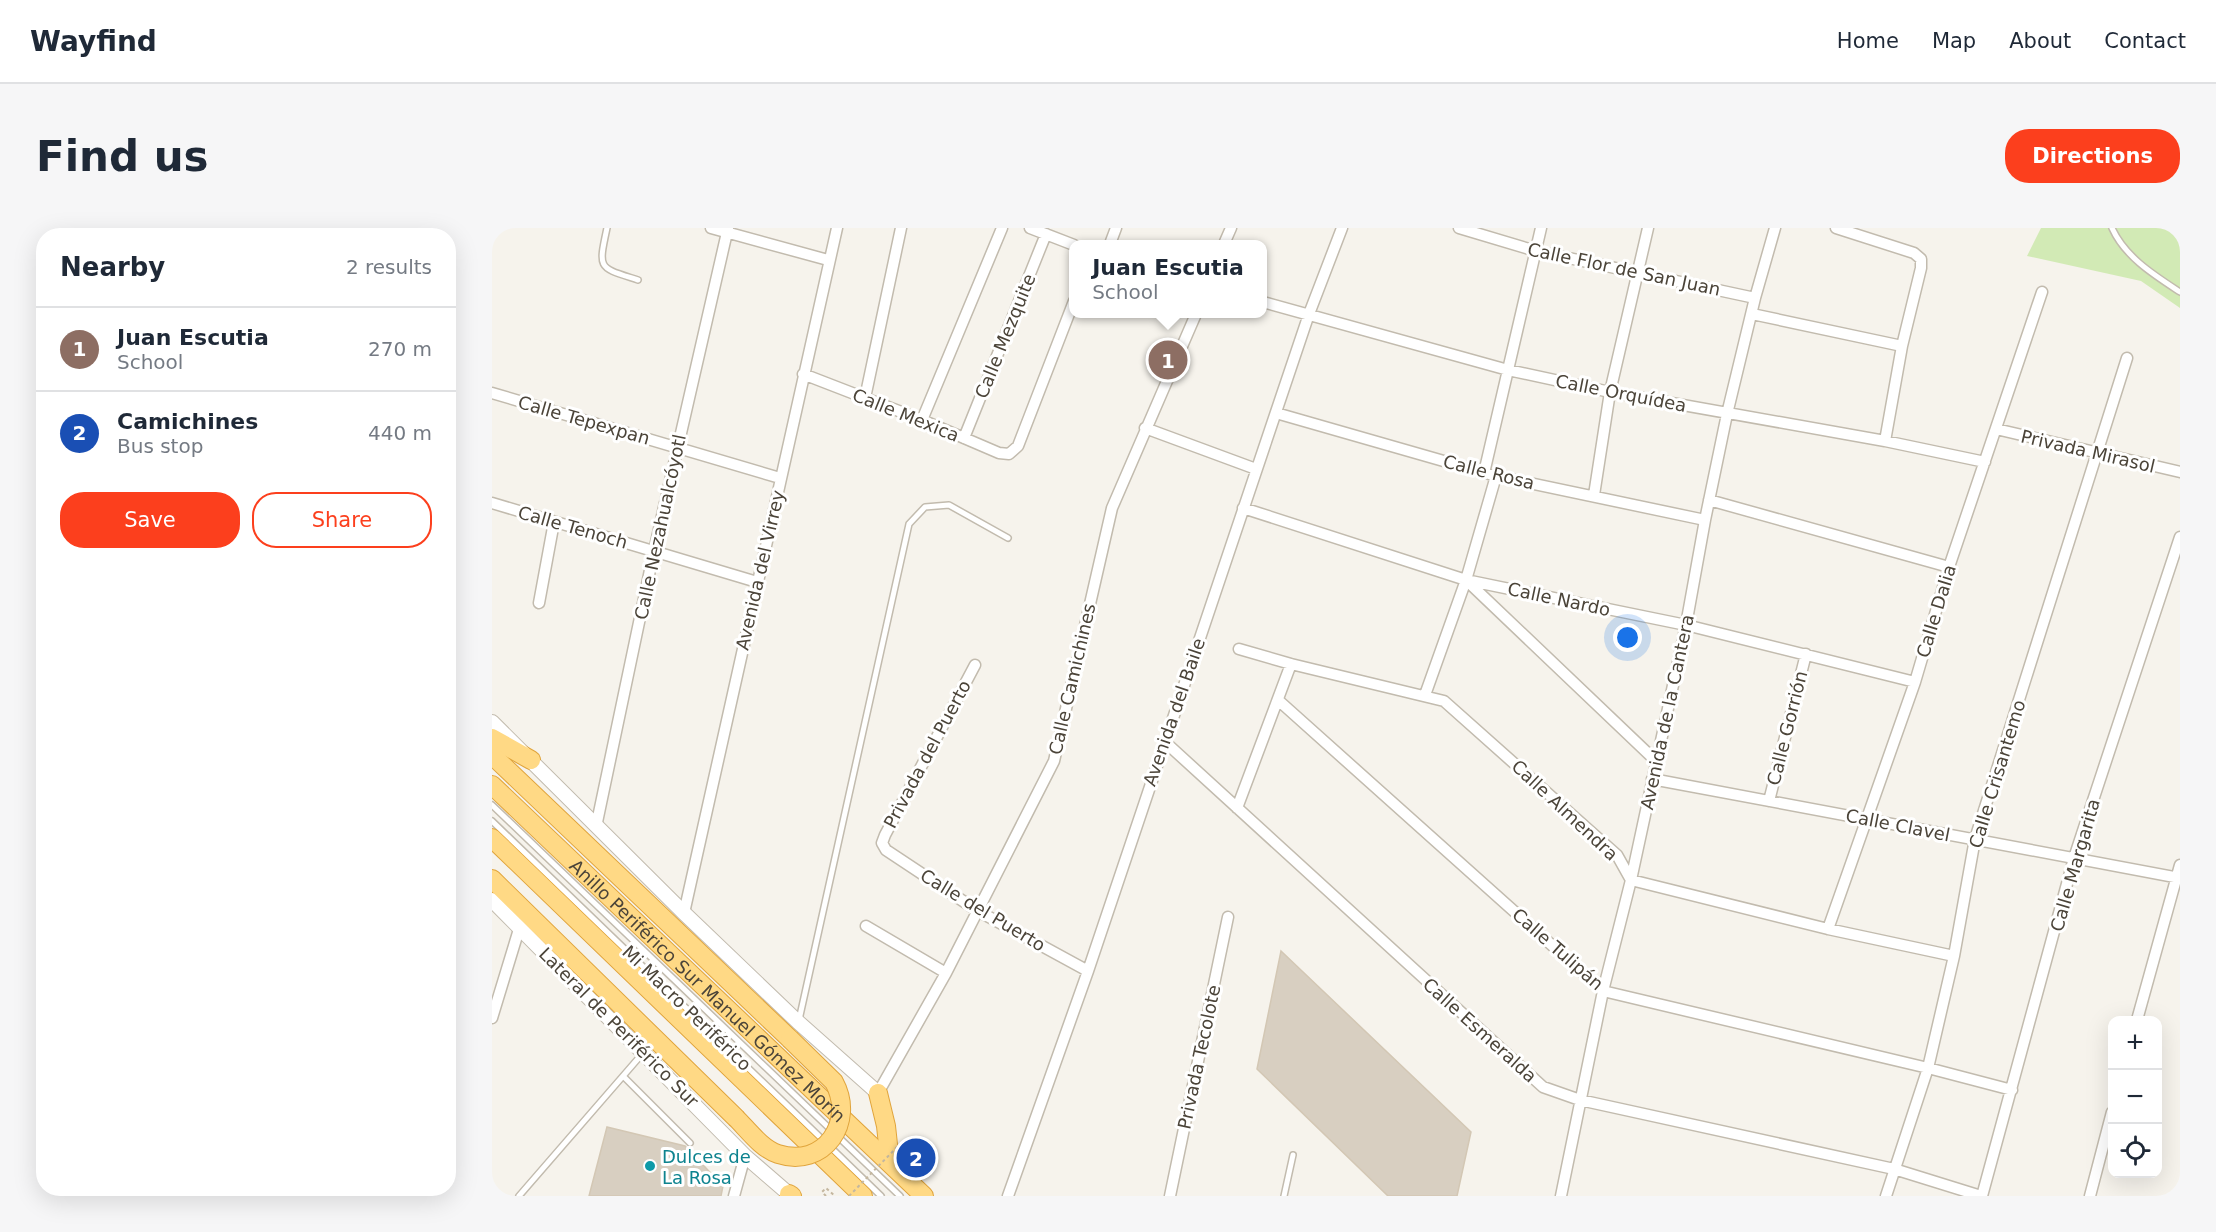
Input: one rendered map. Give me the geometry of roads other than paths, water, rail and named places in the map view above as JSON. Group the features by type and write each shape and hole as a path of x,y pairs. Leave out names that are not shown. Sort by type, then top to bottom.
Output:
{"highway":[{"path":"492,738 531,760"},
{"path":"492,755 834,1082 838,1089 842,1113 834,1136 816,1152 800,1156 784,1156 769,1150 492,879"},
{"name":"Anillo Periférico Sur Manuel Gómez Morín","path":"492,785 890,1164 904,1188 924,1196"},
{"path":"492,838 863,1196"},
{"path":"878,1094 886,1126 890,1164"}],"street":[{"path":"711,228 727,230 828,260"},
{"name":"Avenida del Virrey","path":"684,913 828,260 837,228"},
{"path":"865,398 901,228"},
{"path":"922,420 1002,228"},
{"path":"1030,228 1069,243"},
{"name":"Avenida del Baile","path":"1008,1196 1088,971 1309,314 1342,228"},
{"name":"Calle Flor de San Juan","path":"1459,228 1536,251 1755,298"},
{"path":"1484,473 1541,228"},
{"path":"1594,495 1610,392 1648,228"},
{"name":"Avenida de la Cantera","path":"1562,1196 1603,991 1631,880 1686,624 1727,414 1755,298 1775,228"},
{"path":"1836,228 1914,253 1921,259 1885,441"},
{"name":"Calle Nezahualcóyotl","path":"596,827 654,551 727,230"},
{"name":"Calle Mezquite","path":"964,438 1046,234"},
{"name":"Calle Dalia","path":"1827,929 1915,682 1949,567 2042,292"},
{"name":"Calle Orquídea","path":"1267,303 1509,370 1610,392 1885,441 1985,462"},
{"name":"Calle Mexica","path":"803,375 922,420 999,453 1009,454 1018,446 1069,314"},
{"path":"1752,314 1902,346"},
{"name":"Calle Camichines","path":"878,1094 946,973 1054,761 1112,508 1194,318"},
{"name":"Calle Crisantemo","path":"1886,1196 1928,1068 1954,956 1975,839 2127,358"},
{"name":"Calle Tepexpan","path":"492,393 780,478"},
{"name":"Calle Rosa","path":"1276,413 1496,476 1705,520"},
{"path":"1145,428 1256,469"},
{"name":"Privada Mirasol","path":"1996,429 2180,471"},
{"path":"1425,695 1466,580 1496,476"},
{"path":"1709,500 1949,567"},
{"name":"Calle Tenoch","path":"492,503 757,582"},
{"name":"Calle Nardo","path":"1243,508 1466,580 1686,624 1915,682"},
{"path":"538,603 554,522"},
{"name":"Calle Margarita","path":"1982,1196 2074,858 2180,537"},
{"path":"1466,580 1656,761"},
{"name":"Calle Almendra","path":"1239,649 1291,664 1444,700 1609,847 1621,859 1631,880"},
{"name":"Calle Gorrión","path":"1769,801 1806,654"},
{"path":"1238,808 1291,664"},
{"name":"Privada del Puerto","path":"882,843 975,665"},
{"name":"Calle Tulipán","path":"1278,700 1603,991 2012,1090"},
{"path":"492,722 684,913 798,1022 878,1094"},
{"name":"Calle Esmeralda","path":"1164,741 1543,1088 1580,1100 1894,1169 1982,1196"},
{"name":"Calle Clavel","path":"1652,779 2178,878"},
{"name":"Calle del Puerto","path":"882,843 886,850 978,910 1088,971"},
{"path":"2138,1016 2180,865"},
{"path":"1631,880 1827,929 1954,956"},
{"name":"Lateral de Periférico Sur","path":"492,900 745,1156 790,1195"},
{"name":"Privada Tecolote","path":"1170,1196 1228,917"},
{"path":"492,1018 520,926"},
{"path":"866,926 946,973"},
{"path":"2090,1196 2109,1124"},
{"path":"735,1196 745,1156"}],"lane":[{"path":"607,228 600,257 604,266 611,271 638,280"},
{"path":"2112,228 2135,259 2180,292"},
{"path":"798,1022 909,524 925,507 949,505 1008,538"},
{"name":"Mi Macro Periférico","path":"492,805 904,1188"},
{"name":"Mi Macro Periférico","path":"492,821 881,1196"},
{"path":"519,1196 644,1052"},
{"path":"623,1076 690,1143"},
{"path":"1284,1196 1293,1155"}],"place":[{"name":"Juan Escutia","path":"1168,360"},
{"name":"Camichines","path":"916,1158"},
{"name":"Dulces de La Rosa","path":"650,1166"}]}
